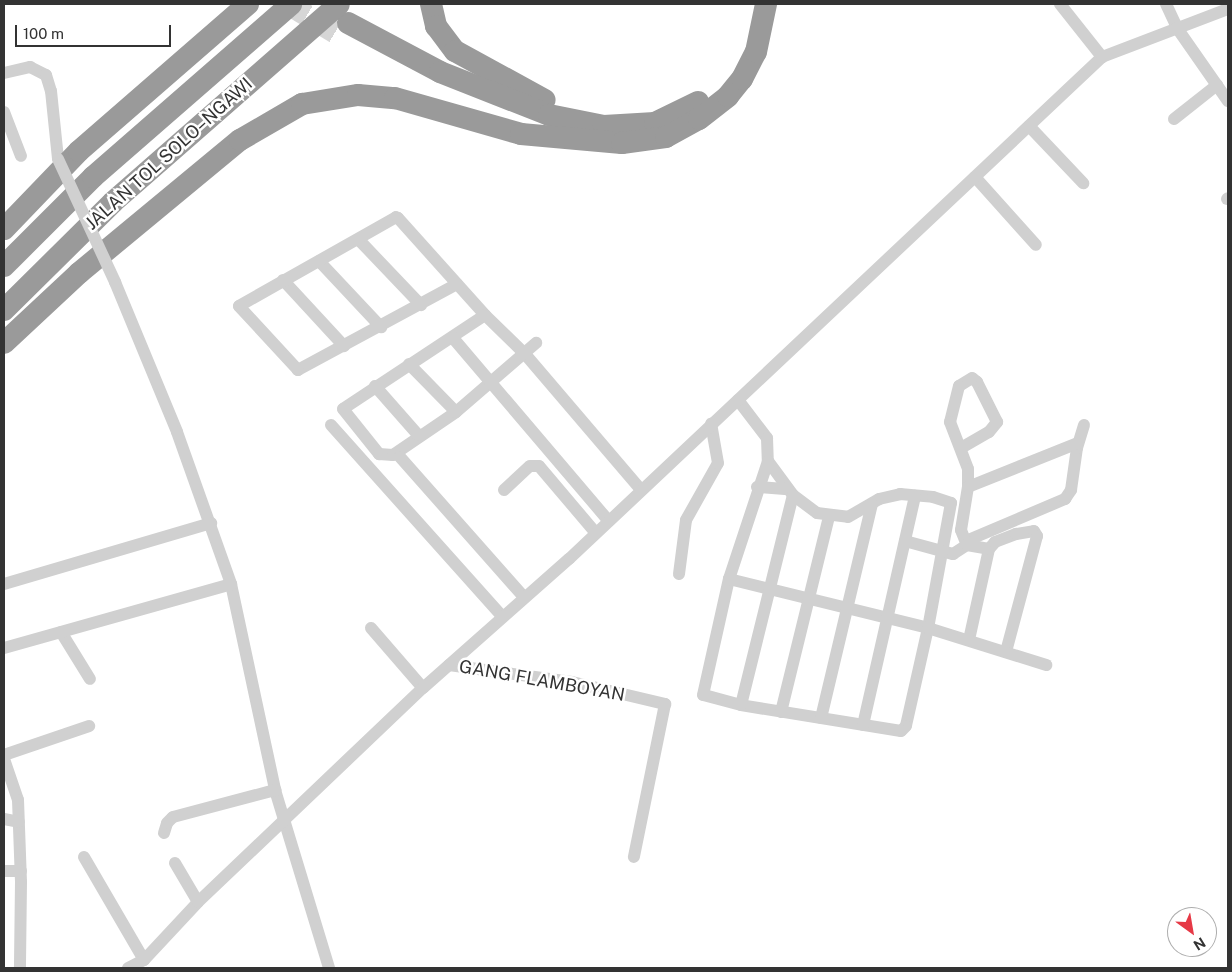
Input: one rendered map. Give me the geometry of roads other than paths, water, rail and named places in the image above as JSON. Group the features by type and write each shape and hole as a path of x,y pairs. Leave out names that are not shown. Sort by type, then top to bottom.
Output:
{"highway":[{"path":"4,229 79,151 248,4"},
{"name":"JALAN TOL SOLO–NGAWI","path":"4,266 93,177 291,4"},
{"path":"431,4 436,26 455,51 476,65 588,122"},
{"path":"342,21 449,75 549,115 604,126 655,123 706,98 741,57 754,4"},
{"path":"4,343 79,273 240,140 302,104 358,95 395,98 521,134 622,143 666,137 699,119 728,96 742,79 756,52 766,4"},
{"path":"342,21 418,76 569,138"},
{"name":"JALAN TOL SOLO–NGAWI","path":"4,310 113,202 342,21"}],"street":[{"path":"1060,4 1102,57"},
{"path":"1166,4 1177,28 1228,101"},
{"path":"128,968 144,960 198,902 423,688 596,532 1102,57 1228,9"},
{"path":"4,73 30,67 46,75 51,91 58,159 115,282 211,523 231,584 283,821 329,968"},
{"path":"1174,119 1217,86"},
{"path":"5,119 21,156"},
{"path":"1029,126 1082,183"},
{"path":"976,177 1036,245"},
{"path":"457,284 381,327 296,369 239,306 283,280 359,240 396,217 457,284 485,315 525,354 640,490"},
{"path":"359,240 420,305"},
{"path":"319,261 381,327"},
{"path":"283,280 344,346"},
{"path":"485,315 375,386 342,410 352,424 385,456 393,455 418,435 456,412 536,343"},
{"path":"452,338 608,520"},
{"path":"410,364 456,412"},
{"path":"961,448 989,432 997,422 977,382 972,378 959,386 950,413 950,422 968,469 968,487 962,530 967,543"},
{"path":"375,386 418,435"},
{"path":"738,400 767,438 768,461 757,487 729,578 703,695 781,712 896,732 905,729 944,551 951,503 915,496 893,495 848,517 829,516 808,508 790,492 768,461"},
{"path":"679,574 686,520 718,463 711,424"},
{"path":"331,425 502,616"},
{"path":"905,541 944,551 959,552 967,543 1065,499 1071,490 1078,443 1084,425"},
{"path":"968,487 1078,443"},
{"path":"400,457 524,597"},
{"path":"504,490 530,466 539,466 596,532"},
{"path":"757,487 790,492"},
{"path":"741,704 790,492"},
{"path":"863,726 915,496"},
{"path":"821,718 872,504"},
{"path":"781,712 829,516"},
{"path":"4,584 211,523"},
{"path":"969,640 989,549 995,542 1016,534 1036,532 1006,652"},
{"path":"967,543 989,549"},
{"path":"729,578 807,600 928,628 1046,665"},
{"path":"4,648 231,584"},
{"path":"372,628 423,688"},
{"path":"61,632 90,679"},
{"name":"GANG FLAMBOYAN","path":"449,665 572,682 665,704 634,857"},
{"path":"4,755 89,726"},
{"path":"4,759 15,786 19,822 21,871 20,968"},
{"path":"164,833 167,823 173,817 275,790"},
{"path":"4,819 19,822"},
{"path":"84,857 144,960"},
{"path":"175,863 198,902"},
{"path":"4,871 21,871"}],"tunnel":[{"path":"288,4 339,35"}]}
